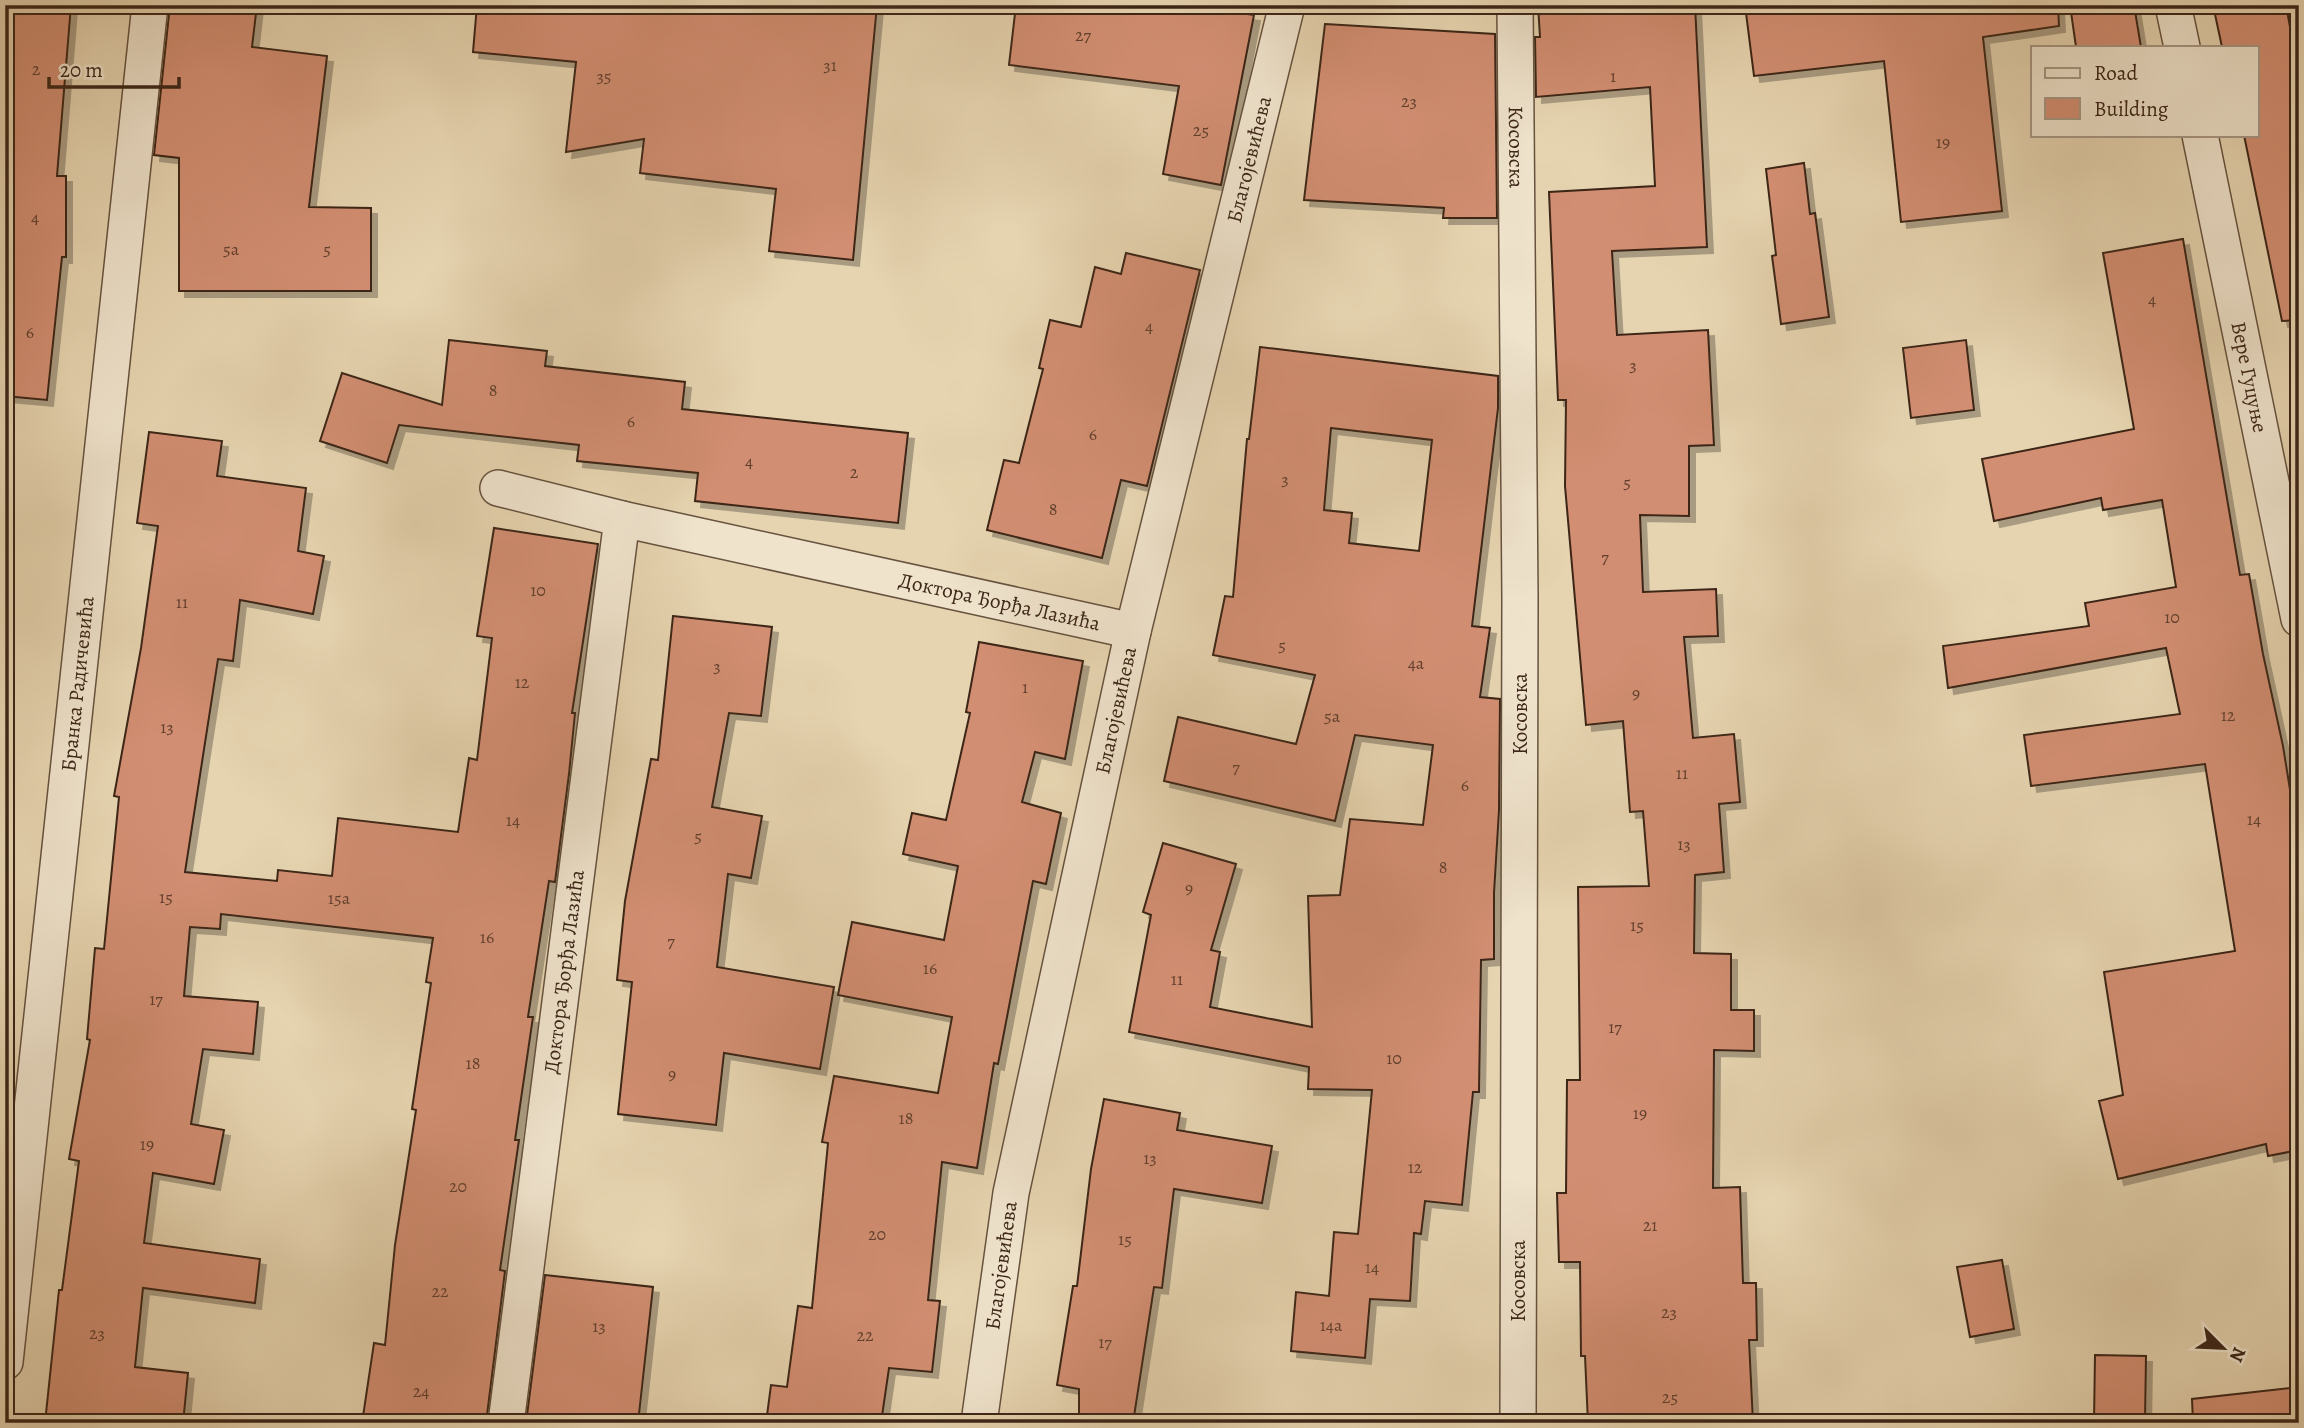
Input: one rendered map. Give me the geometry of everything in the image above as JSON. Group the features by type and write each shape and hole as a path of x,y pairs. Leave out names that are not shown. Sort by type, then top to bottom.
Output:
{"street":[{"name":"Бранка Радичевића","path":"5,1362 150,5"},
{"name":"Благојевићева","path":"979,1423 1011,1193 1133,631 1287,5"},
{"name":"Косовска","path":"1515,5 1520,598 1518,1423"},
{"path":"2174,5 2182,46"},
{"name":"Вере Гуцуње","path":"2200,136 2299,619"},
{"name":"Доктора Ђорђа Лазића","path":"498,488 622,519 1133,631"},
{"name":"Доктора Ђорђа Лазића","path":"506,1423 622,519"}],"building":[{"path":"5,5 71,5 57,176 66,176 66,257 62,257 47,400 5,396"},
{"path":"170,5 257,5 252,47 327,56 309,207 371,208 371,291 179,291 179,158 154,155"},
{"path":"477,5 877,5 853,260 769,251 776,189 640,173 644,139 566,152 576,62 473,52"},
{"path":"1016,5 1190,5 1254,15 1221,185 1163,174 1179,86 1009,65"},
{"path":"1538,5 1695,5 1707,247 1612,251 1617,335 1708,330 1714,445 1689,446 1689,516 1640,515 1643,592 1716,589 1718,636 1684,637 1693,738 1734,734 1740,802 1719,804 1724,872 1695,875 1694,953 1731,954 1731,1010 1754,1010 1754,1051 1714,1050 1713,1188 1740,1187 1743,1283 1756,1283 1757,1340 1749,1340 1753,1423 1588,1423 1585,1356 1581,1356 1580,1262 1559,1262 1557,1193 1566,1193 1567,1080 1580,1080 1578,887 1649,886 1643,811 1630,812 1623,721 1586,725 1565,486 1566,400 1558,400 1549,192 1655,186 1650,87 1536,97 1535,37 1540,37"},
{"path":"1745,5 2058,5 2059,26 1983,37 2002,211 1901,222 1884,61 1754,76"},
{"path":"2070,5 2134,5 2141,46 2076,46"},
{"path":"2213,5 2286,5 2290,27 2299,24 2299,320 2282,321 2244,136 2258,136 2258,46 2222,46"},
{"path":"1325,24 1495,34 1497,218 1443,218 1444,208 1304,200"},
{"path":"1804,163 1810,214 1815,213 1829,317 1781,324 1772,256 1776,255 1766,169"},
{"path":"2183,239 2240,575 2249,574 2283,746 2299,846 2299,1150 2268,1156 2266,1144 2118,1179 2099,1101 2123,1095 2104,972 2235,951 2205,764 2031,786 2024,735 2180,714 2166,648 1948,688 1943,646 2089,626 2085,603 2176,587 2162,500 2103,510 2101,498 1994,521 1982,459 2134,429 2103,253"},
{"path":"1126,253 1200,270 1147,486 1121,480 1102,558 987,530 1004,460 1019,463 1043,369 1039,368 1050,320 1081,327 1095,267 1121,274"},
{"path":"449,340 547,351 545,366 685,382 682,409 908,433 898,523 695,501 698,473 577,461 579,445 399,425 387,463 320,441 342,373 442,405"},
{"path":"1966,340 1974,410 1911,418 1903,348"},
{"path":"1260,347 1498,376 1498,408 1472,626 1490,628 1480,697 1500,699 1494,959 1481,960 1479,1092 1473,1092 1462,1205 1425,1201 1421,1234 1414,1233 1410,1301 1370,1299 1365,1358 1291,1351 1296,1292 1329,1296 1334,1232 1358,1234 1372,1090 1308,1089 1309,1067 1129,1032 1151,915 1143,912 1163,843 1236,864 1211,950 1220,952 1210,1007 1312,1027 1308,896 1340,895 1350,819 1423,825 1433,745 1355,735 1335,821 1164,781 1178,717 1296,744 1315,675 1213,655 1225,596 1233,597","holes":["1331,428 1432,440 1419,551 1349,543 1352,513 1324,510"]},
{"path":"149,432 222,441 217,476 306,488 298,551 324,556 313,614 240,600 233,661 218,659 185,872 277,881 278,870 332,876 338,818 458,832 469,758 477,760 492,638 477,636 494,528 598,544 572,713 575,713 569,774 555,882 549,881 528,1017 533,1017 515,1140 519,1140 500,1270 505,1271 486,1423 362,1423 374,1343 385,1345 395,1245 416,1110 412,1109 431,983 426,982 433,938 221,914 220,929 190,927 184,996 258,1002 253,1054 203,1049 191,1124 224,1130 214,1184 153,1173 144,1243 260,1259 255,1303 143,1288 135,1367 188,1373 183,1423 45,1423 59,1290 62,1290 79,1161 69,1159 90,1040 87,1039 95,948 104,949 119,797 114,796 141,648 158,526 137,523"},
{"path":"673,616 772,627 761,716 729,713 712,807 762,816 751,878 728,874 717,967 834,987 820,1069 724,1053 716,1125 618,1114 632,982 617,980 625,901 651,759 658,760"},
{"path":"979,642 1083,661 1065,759 1035,752 1022,802 1061,813 1046,884 1033,881 998,1064 994,1063 977,1168 942,1162 928,1300 940,1301 932,1372 889,1368 881,1423 766,1423 771,1385 787,1387 798,1306 812,1308 828,1143 822,1142 834,1076 938,1093 952,1017 838,995 852,922 944,940 958,866 903,854 912,813 946,820 970,713 966,712"},
{"path":"1104,1099 1180,1113 1177,1130 1272,1146 1262,1203 1174,1189 1162,1288 1154,1287 1133,1423 1079,1423 1079,1389 1057,1385 1073,1286 1077,1286 1091,1169"},
{"path":"2002,1260 2014,1329 1970,1337 1957,1267"},
{"path":"545,1275 653,1287 638,1423 526,1423"},
{"path":"2095,1355 2146,1356 2145,1421 2094,1421"},
{"path":"2299,1387 2299,1423 2193,1423 2192,1399"}]}
